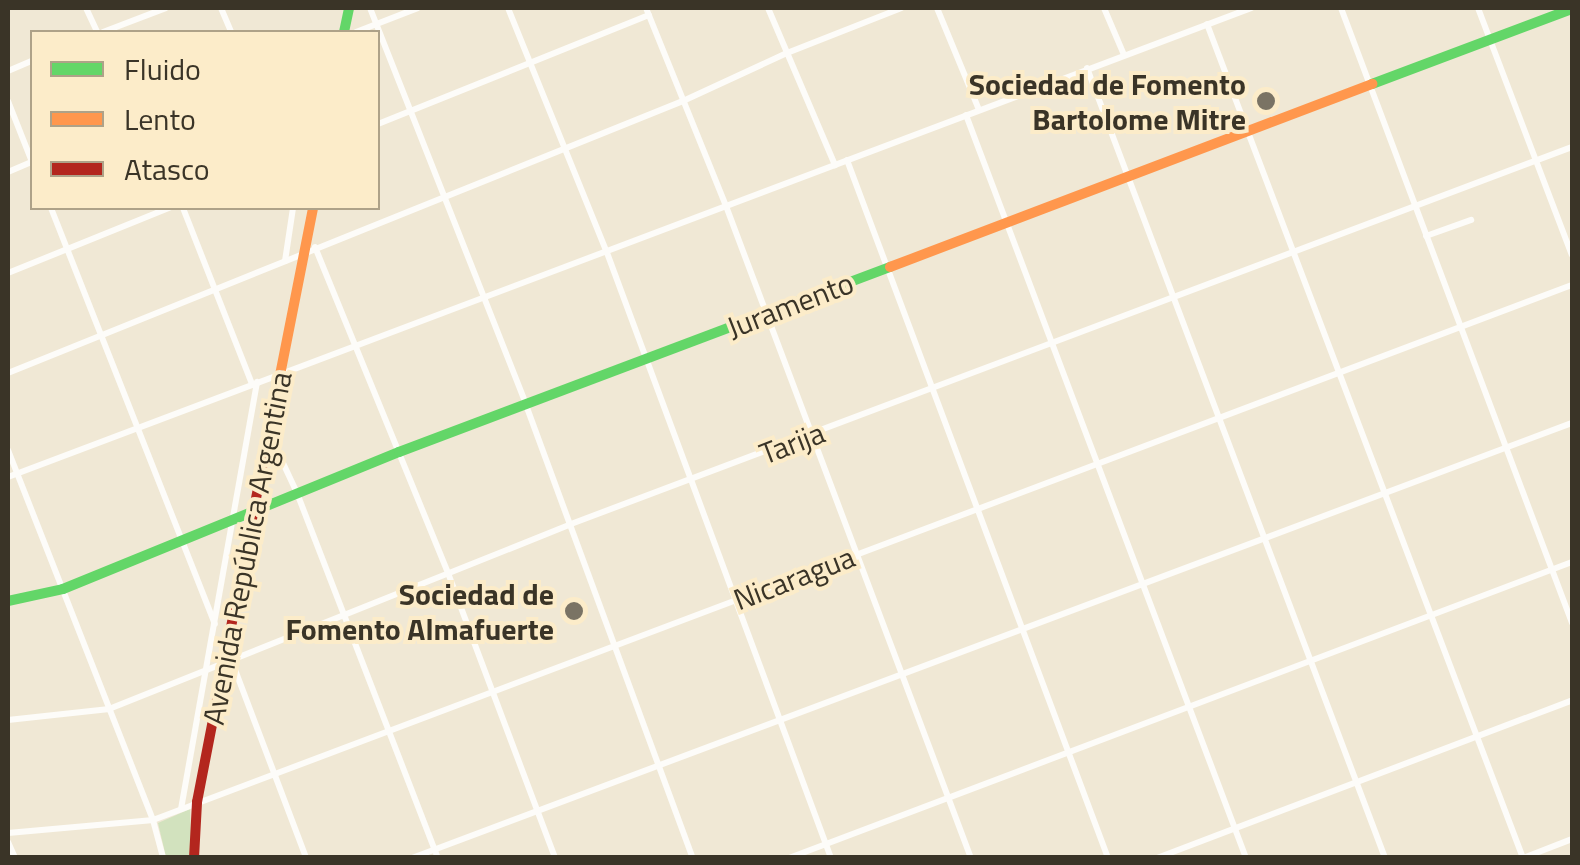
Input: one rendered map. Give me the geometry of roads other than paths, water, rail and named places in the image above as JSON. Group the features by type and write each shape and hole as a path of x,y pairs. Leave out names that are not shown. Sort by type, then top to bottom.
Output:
{"street":[{"path":"86,8 103,30"},
{"path":"110,30 166,8"},
{"path":"370,8 378,30"},
{"path":"361,30 418,8"},
{"path":"508,8 606,250 831,858"},
{"path":"768,8 835,165"},
{"path":"8,373 684,101 786,53 902,8"},
{"path":"936,8 979,110"},
{"path":"1104,8 1124,55"},
{"path":"8,477 1251,8"},
{"path":"1341,8 1572,622"},
{"path":"1478,8 1572,255"},
{"name":"Juramento","path":"8,601 62,589 399,452 1572,8"},
{"path":"380,123 530,64 648,11 726,206 970,858"},
{"path":"1208,24 1523,857 1572,839"},
{"path":"380,34 526,405 693,858"},
{"path":"1087,68 1385,858"},
{"path":"8,101 30,157"},
{"path":"966,115 1246,858"},
{"name":"Tarija","path":"8,720 109,709 571,524 1572,147"},
{"path":"847,160 1108,858"},
{"path":"52,210 215,624"},
{"path":"8,273 164,210"},
{"path":"184,210 255,383"},
{"path":"284,261 292,210"},
{"name":"Avenida República Argentina","path":"194,858 198,802 313,210"},
{"path":"1426,236 1471,220"},
{"path":"307,239 317,249 356,344 556,858"},
{"name":"Nicaragua","path":"8,833 154,820 1572,285"},
{"name":"Avenida República Argentina","path":"181,809 255,383"},
{"path":"412,858 436,853 1572,424"},
{"path":"268,433 297,493 436,853"},
{"path":"8,450 154,820 163,858"},
{"path":"790,858 1572,562"},
{"path":"228,661 277,774 306,858"},
{"path":"1157,858 1572,700"},
{"path":"8,842 14,858"}],"place":[{"name":"Sociedad de Fomento Bartolome Mitre","path":"1266,101"},
{"name":"Sociedad de Fomento Almafuerte","path":"574,611"}]}
